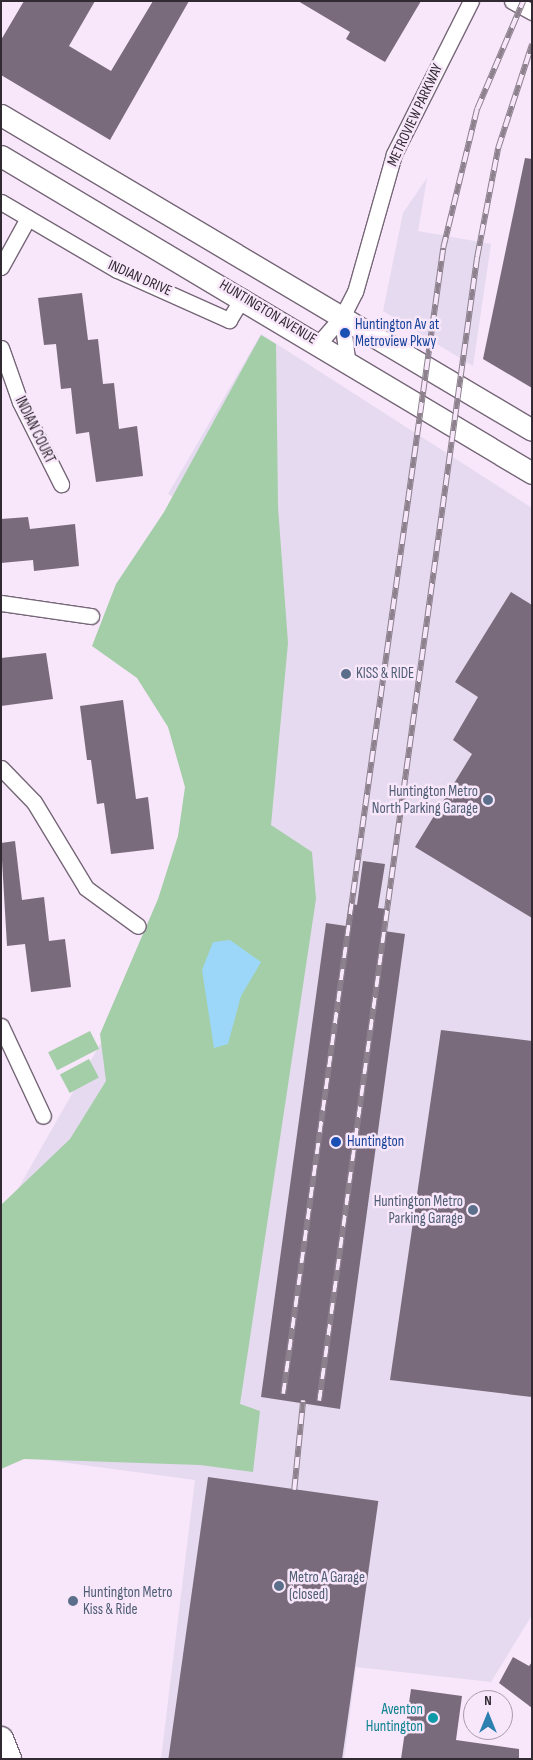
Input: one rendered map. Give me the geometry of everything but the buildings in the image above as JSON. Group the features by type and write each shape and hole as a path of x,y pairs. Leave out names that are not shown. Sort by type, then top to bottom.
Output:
{"main road":[{"path":"1,115 532,430"},
{"name":"HUNTINGTON AVENUE","path":"1,156 347,359 532,473"},
{"path":"1,1739 9,1759"}],"street":[{"name":"METROVIEW PARKWAY","path":"319,343 342,318 362,276 394,154 471,1"},
{"path":"512,1 532,12"},
{"name":"INDIAN DRIVE","path":"1,202 117,270 229,320 243,297"},
{"path":"1,266 28,218"},
{"path":"342,318 347,359"},
{"name":"INDIAN COURT","path":"1,348 20,402 61,484"},
{"path":"1,603 91,616"},
{"path":"1,768 34,802 86,888 138,926"},
{"path":"1,1026 43,1116"}],"shaded area":[{"path":"427,178 418,231 491,244 473,366 383,311 403,213"},
{"path":"261,334 532,508 532,1615 491,1682 356,1667 344,1759 161,1759 195,1480 1,1454 1,1219 268,748 246,541 168,494"}],"green space":[{"path":"261,335 276,344 278,507 288,643 271,825 312,852 316,899 240,1404 260,1411 253,1472 200,1465 24,1459 1,1469 1,1205 70,1139 106,1081 100,1034 158,899 178,836 185,787 168,727 137,678 92,646 116,584 164,512"},
{"path":"90,1031 99,1049 57,1070 48,1052"},
{"path":"89,1059 99,1078 70,1093 60,1074"}],"water":[{"path":"230,940 261,962 241,996 228,1044 214,1048 202,970 213,942"}],"railway":[{"path":"283,1394 443,248 477,109 523,1"},
{"path":"319,1401 477,257 498,148 532,44"},
{"path":"294,1490 303,1400"}],"place":[{"name":"Huntington Av at Metroview Pkwy","path":"345,333"},
{"name":"KISS & RIDE","path":"346,674"},
{"name":"Huntington Metro North Parking Garage","path":"488,800"},
{"name":"Huntington","path":"336,1142"},
{"name":"Huntington Metro Parking Garage","path":"473,1210"},
{"name":"Metro A Garage (closed)","path":"279,1586"},
{"name":"Huntington Metro Kiss & Ride","path":"73,1601"},
{"name":"Aventon Huntington","path":"433,1718"}]}
